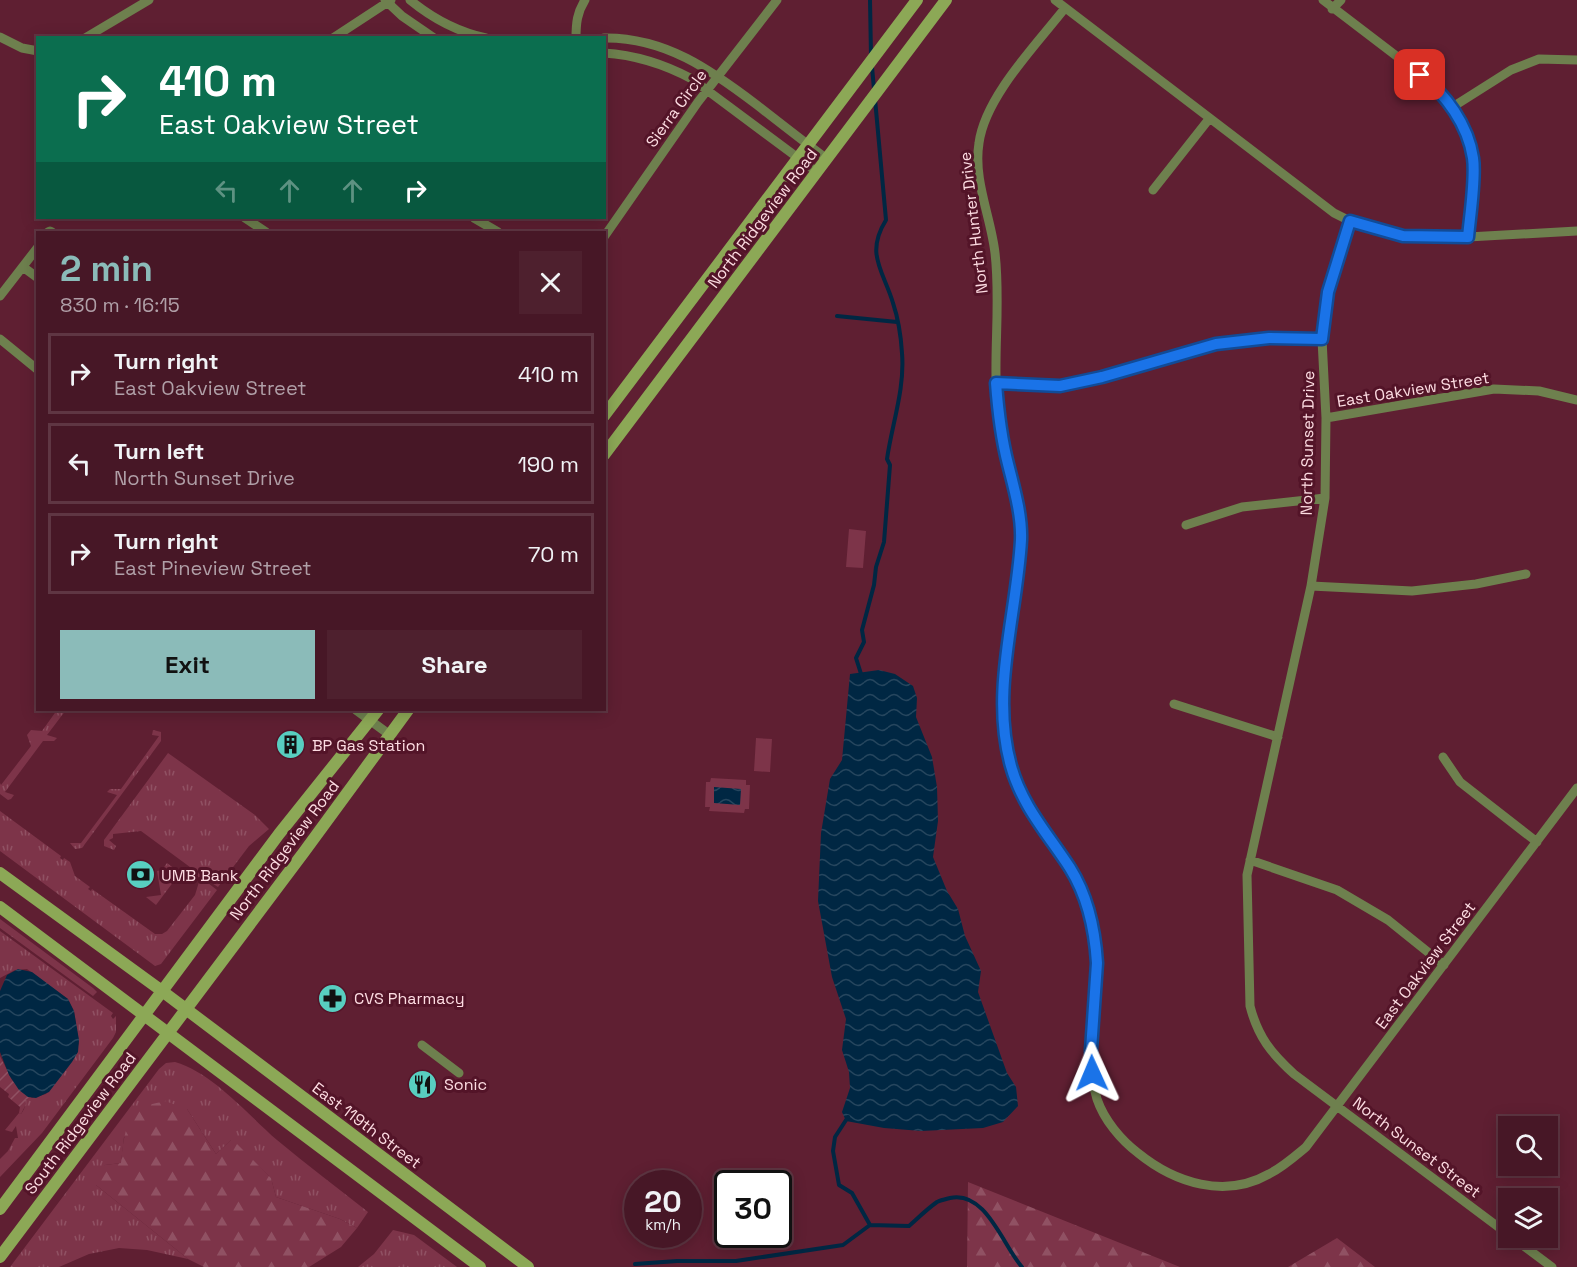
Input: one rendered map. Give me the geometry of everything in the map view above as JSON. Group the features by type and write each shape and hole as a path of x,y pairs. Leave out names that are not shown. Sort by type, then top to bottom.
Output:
{"main road":[{"name":"North Ridgeview Road","path":"606,413 917,0"},
{"name":"North Ridgeview Road","path":"606,452 946,0"},
{"name":"North Ridgeview Road","path":"162,991 279,834 377,711"},
{"name":"North Ridgeview Road","path":"186,1009 407,711"},
{"path":"0,873 162,991"},
{"path":"0,907 480,1267"},
{"name":"East 119th Street","path":"162,991 528,1267"},
{"name":"South Ridgeview Road","path":"0,1209 162,991"},
{"name":"South Ridgeview Road","path":"0,1257 186,1009"}],"street":[{"path":"88,36 149,0"},
{"path":"410,0 445,23 479,36"},
{"path":"576,36 578,11 585,0"},
{"name":"Sierra Circle","path":"606,234 707,89 777,0"},
{"path":"1055,0 1334,213 1350,221 1413,237 1468,237 1577,231"},
{"path":"1323,0 1437,87 1465,129 1473,159 1468,237"},
{"path":"1332,9 1341,0"},
{"path":"336,36 388,1 402,16 431,36"},
{"name":"North Hunter Drive","path":"1065,8 993,104 986,116 978,144 980,183 991,227 996,271 995,355 999,420 1008,466 1013,478 1021,538 1005,679 1003,723 1005,742 1020,792 1035,819 1070,868 1088,910 1096,949 1092,1073 1098,1101 1106,1118 1126,1143 1152,1165 1184,1181 1224,1187 1251,1182 1268,1175 1288,1162 1306,1147 1337,1106"},
{"path":"0,37 22,48 36,51"},
{"path":"606,38 636,39 684,56 718,76 827,159"},
{"path":"606,53 630,56 660,64 692,79 817,172"},
{"path":"1451,108 1511,70 1539,59 1577,60"},
{"path":"1153,190 1209,119"},
{"path":"246,219 264,231"},
{"path":"476,219 496,231"},
{"name":"North Sunset Drive","path":"1337,1106 1278,1059 1255,1026 1250,1006 1248,978 1247,875 1311,586 1324,498 1326,418 1322,339 1328,292 1350,221"},
{"path":"0,296 36,250"},
{"path":"22,267 36,277"},
{"path":"996,383 1060,386 1102,377 1216,344 1269,338 1322,339"},
{"path":"0,339 36,368"},
{"name":"East Oakview Street","path":"1326,418 1494,389 1539,391 1577,400"},
{"path":"1186,525 1242,507 1324,498"},
{"path":"1311,586 1412,591 1476,584 1526,574"},
{"path":"1174,704 1278,737"},
{"path":"357,711 390,735"},
{"path":"1443,757 1460,782 1537,842"},
{"name":"East Oakview Street","path":"1337,1106 1577,788"},
{"path":"1250,860 1337,890 1388,920 1444,965"},
{"path":"422,1045 459,1073"},
{"name":"North Sunset Street","path":"1337,1106 1498,1227"},
{"path":"1526,1248 1552,1267"}],"green space":[{"path":"849,529 866,531 863,568 846,567"},
{"path":"56,711 65,711 47,735 57,738 54,741 43,741 5,792 14,795 8,800 0,794 0,783 1,785 31,746 27,735 31,730 42,731"},
{"path":"153,730 161,732 161,741 82,848 75,849 70,843 81,843 117,795 107,792 110,789 121,789 159,736 152,735"},
{"path":"756,738 772,739 770,772 754,771"},
{"path":"168,753 255,815 269,829 249,846 218,887 198,877 194,870 141,831 113,834 113,838 109,840 116,846 114,850 104,846 104,840"},
{"path":"711,778 746,780 746,785 750,785 749,809 745,809 744,813 709,811 710,807 705,807 706,782 710,782"},
{"path":"0,811 61,856 60,858 70,862 75,876 90,887 88,889 91,891 92,889 155,934 167,931 195,895 199,882 204,880 217,890 161,964 155,966 0,851"},
{"path":"167,863 180,873 156,905 146,897 161,895 157,871 162,870"},
{"path":"0,919 97,992 93,996 0,928"},
{"path":"0,931 113,1013 111,1016 113,1019 116,1016 116,1032 42,1133 0,1177 0,1159 8,1151 15,1138 18,1138 16,1126 12,1132 5,1130 19,1113 21,1114 25,1100 46,1094 74,1058 79,1043 74,1011 68,999 27,969 15,970 0,978"},
{"path":"0,1056 12,1080 32,1098 36,1098 25,1100 26,1104 21,1114 19,1113 20,1107 0,1087"},
{"path":"175,1062 203,1075 229,1095 277,1140 368,1212 357,1228 340,1219 276,1197 271,1178 231,1140 216,1154 187,1109 124,1137 121,1163 105,1165 96,1185 188,1259 147,1250 119,1248 89,1254 59,1267 10,1267 159,1069 166,1063"},
{"path":"165,1101 187,1109 216,1154 232,1139 271,1178 276,1197 340,1219 357,1228 341,1247 309,1267 204,1267 188,1259 96,1185 92,1171 105,1165 121,1163 131,1118 142,1108"},
{"path":"968,1182 1180,1267 967,1267"},
{"path":"393,1230 414,1235 457,1267 358,1267 374,1254"},
{"path":"1337,1238 1375,1267 1288,1267"}],"water":[{"path":"879,670 895,674 913,686 917,698 916,717 932,757 937,787 938,821 933,857 947,891 958,909 965,936 981,971 978,992 1007,1073 1016,1087 1018,1106 1003,1122 983,1128 921,1131 884,1128 846,1121 842,1112 850,1088 849,1072 842,1050 846,1019 832,977 818,901 821,833 830,779 842,760 850,674"},
{"path":"714,787 741,789 740,805 714,803"},
{"path":"18,969 32,972 68,999 74,1011 79,1040 78,1052 72,1062 49,1092 36,1098 28,1097 19,1090 9,1075 0,1052 0,991 7,975"}],"waterway":[{"path":"870,0 871,56"},
{"path":"872,67 874,89"},
{"path":"862,677 856,658 864,642 862,630 884,542 890,465 887,459 902,380 901,341 896,315 876,253 880,232 886,220 875,99"},
{"path":"837,316 897,322"},
{"path":"848,1117 835,1137 833,1151 839,1185 852,1193 870,1225"},
{"path":"635,1264 736,1261 843,1245 870,1225 909,1226 937,1202 950,1198 963,1198 974,1202 984,1211 1022,1267"}],"place":[{"name":"BP Gas Station","path":"291,745"},
{"name":"UMB Bank","path":"140,875"},
{"name":"CVS Pharmacy","path":"333,998"},
{"name":"Sonic","path":"423,1084"}],"route":[{"path":"1092,1073 1091,1050 1097,963 1088,910 1070,868 1041,828 1020,792 1005,742 1003,723 1005,679 1021,538 1013,478 1008,466 999,420 996,383 1060,386 1162,361 1216,344 1269,338 1322,339 1328,292 1350,221 1403,236 1468,237 1473,159 1465,129 1437,87 1420,75"}]}
